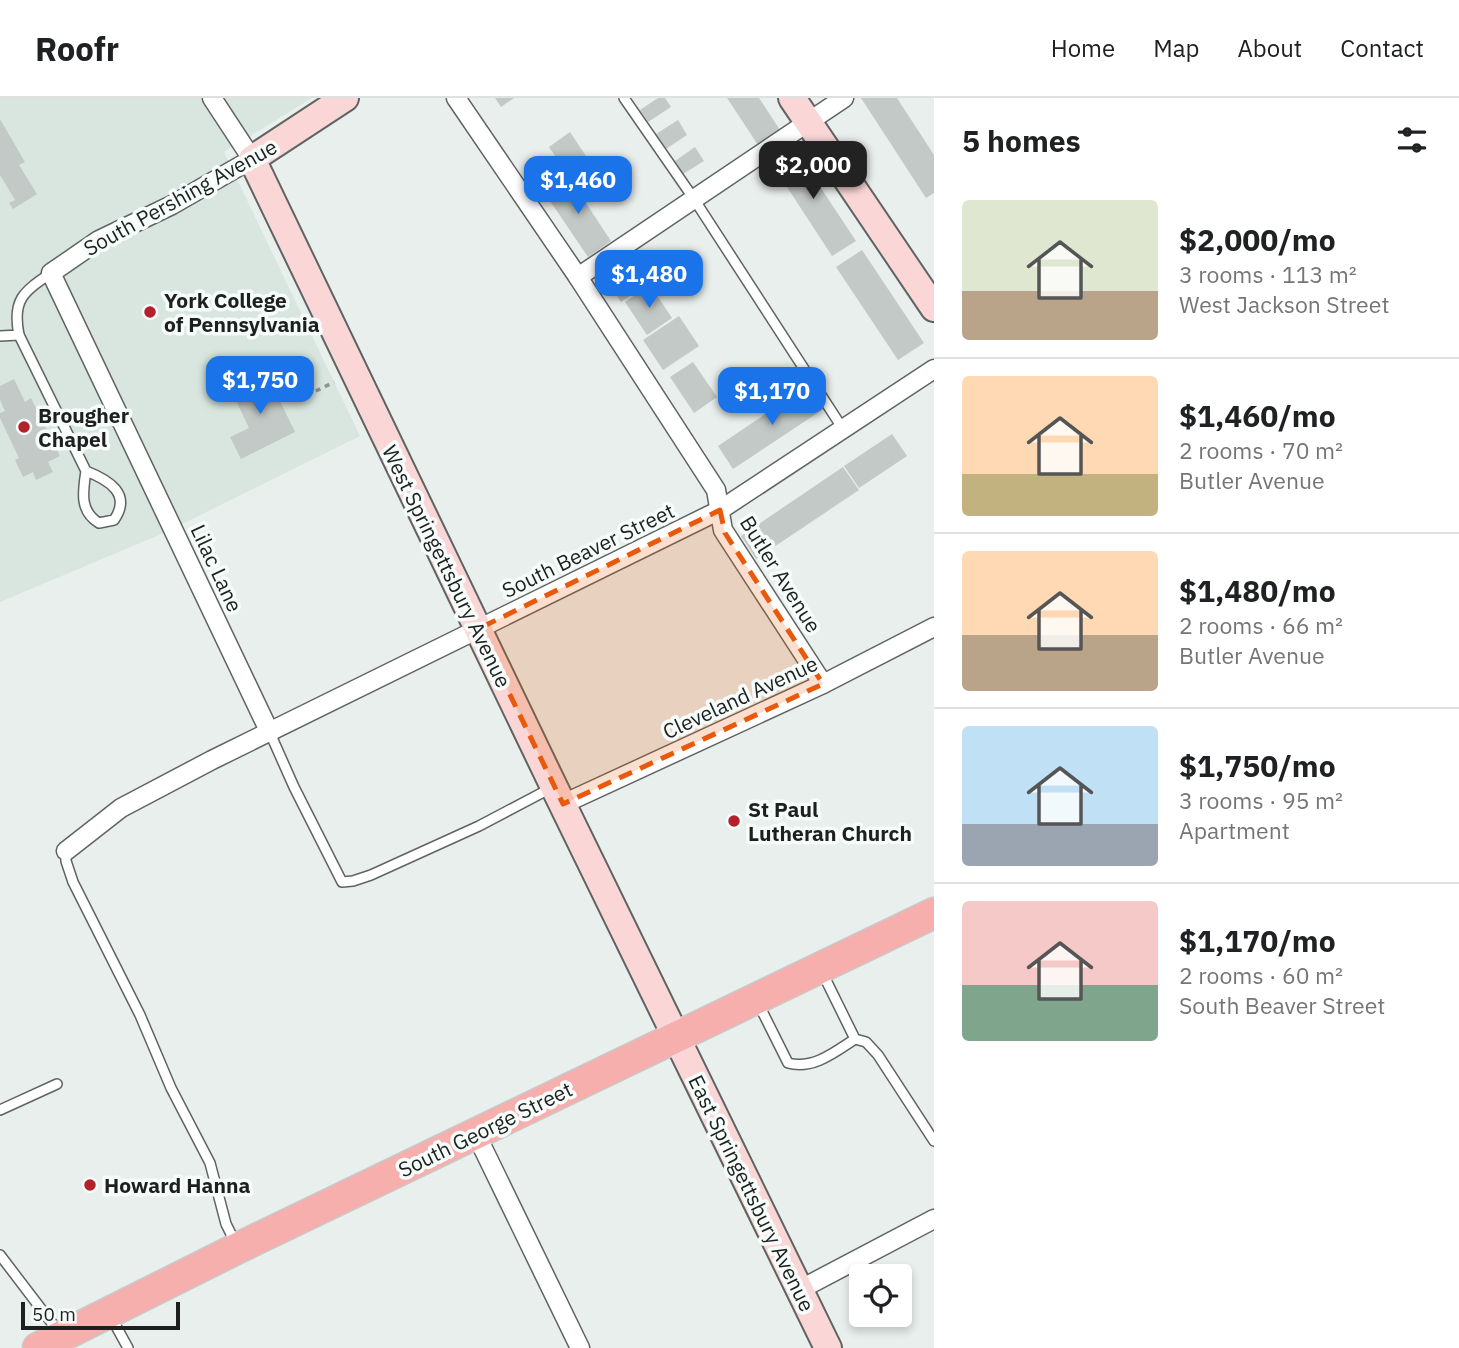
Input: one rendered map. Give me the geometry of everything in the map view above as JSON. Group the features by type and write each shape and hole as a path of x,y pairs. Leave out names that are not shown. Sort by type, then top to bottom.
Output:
{"main road":[{"name":"South George Street","path":"49,1341 934,913"}],"street":[{"name":"West Springettsbury Avenue","path":"212,98 252,159 676,1037"},
{"name":"South Pershing Avenue","path":"51,273 99,240 172,205 252,159 345,98"},
{"name":"Butler Avenue","path":"456,98 578,277 716,490 725,533 823,684"},
{"path":"792,98 934,308"},
{"path":"578,277 844,98"},
{"name":"Lilac Lane","path":"51,273 270,733"},
{"name":"South Beaver Street","path":"66,851 121,808 720,510 934,369"},
{"name":"Cleveland Avenue","path":"558,796 823,684 934,626"},
{"name":"East Springettsbury Avenue","path":"676,1037 828,1348"},
{"path":"476,1134 580,1348"},
{"path":"799,1290 934,1219"}],"lane":[{"path":"624,98 694,199 843,429"},
{"path":"51,273 24,293 17,304 19,335 86,471 83,493 85,508 99,523 114,520 120,510 121,500 114,487 86,471"},
{"path":"0,336 19,335"},
{"name":"Lilac Lane","path":"270,733 342,881"},
{"name":"Cleveland Avenue","path":"342,881 353,881 371,875 479,826 558,796"},
{"path":"66,851 66,861 73,882 106,944 171,1088 209,1163 226,1224 238,1248"},
{"path":"820,967 855,1039"},
{"path":"755,998 788,1063 800,1067 818,1061 855,1039 866,1042 893,1074 934,1141"},
{"path":"0,1110 57,1084"},
{"path":"0,1255 49,1341"},
{"path":"108,1312 128,1348"}],"path":[{"path":"298,400 335,381"}],"highlighted area":[{"path":"720,510 725,533 823,684 563,804 478,629"}],"shaded area":[{"name":"York College of Pennsylvania","path":"0,98 312,98 224,152 360,436 166,532 0,602"}],"building":[{"path":"495,98 514,98 501,107"},
{"path":"658,98 665,98 671,107 648,122 640,110"},
{"path":"727,98 759,98 780,130 758,145"},
{"path":"861,98 897,98 934,155 934,193 926,198"},
{"path":"0,119 25,162 19,165 37,194 13,209 9,203 15,200 0,175"},
{"path":"678,120 687,135 666,149 656,134"},
{"path":"570,132 588,159 567,173 549,147"},
{"path":"793,146 856,241 832,256 770,161"},
{"path":"695,147 704,161 683,174 675,161"},
{"path":"568,176 611,241 588,257 544,192"},
{"path":"862,250 924,343 898,360 836,267"},
{"path":"638,252 656,278 621,302 603,275"},
{"path":"650,285 672,318 647,335 625,302"},
{"path":"679,316 699,346 663,370 643,340"},
{"path":"693,362 717,397 694,413 670,377"},
{"path":"266,372 295,432 241,459 230,437 249,428 231,390"},
{"name":"Brougher Chapel","path":"14,379 25,402 31,398 60,456 48,462 53,472 36,480 33,472 23,477 15,460 19,458 0,418 0,413 5,411 0,400 0,386"},
{"path":"810,384 825,408 733,469 718,446"},
{"path":"892,434 907,456 859,488 844,466"},
{"path":"843,467 859,490 756,559 741,536"}],"place":[{"name":"York College of Pennsylvania","path":"150,312"},
{"name":"Brougher Chapel","path":"24,427"},
{"name":"St Paul Lutheran Church","path":"734,821"},
{"name":"Howard Hanna","path":"90,1185"}]}
